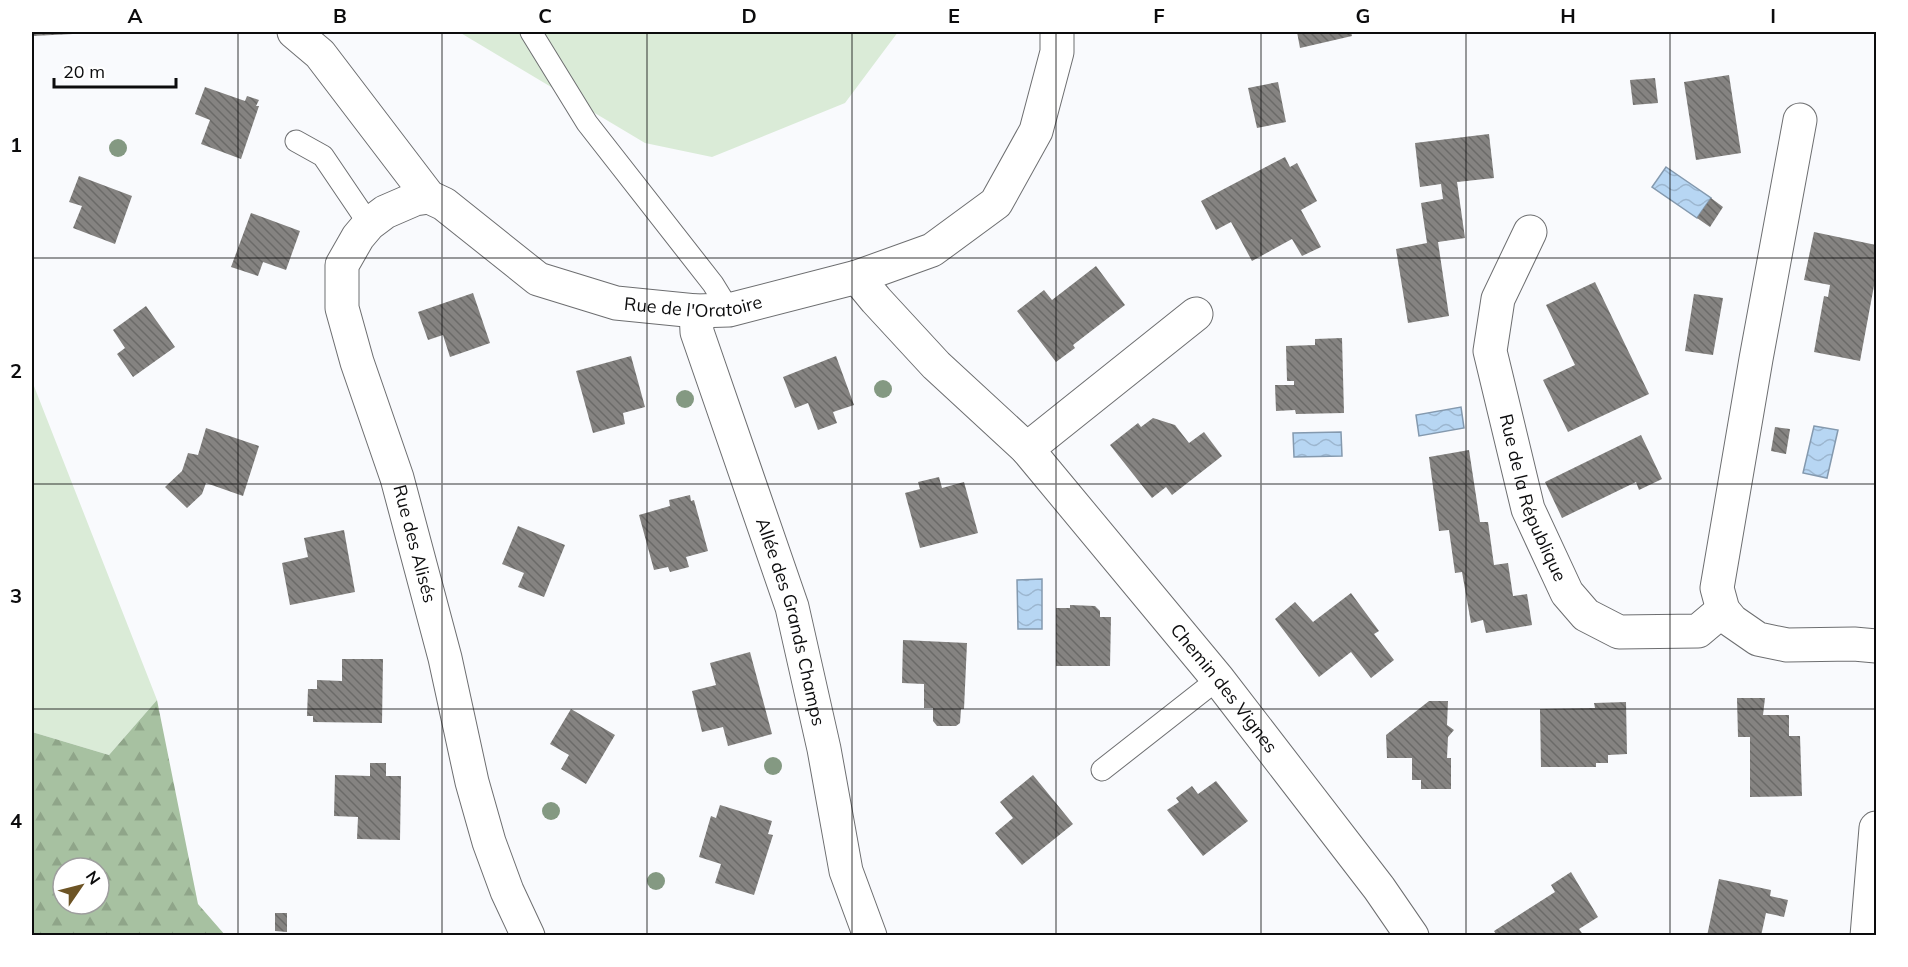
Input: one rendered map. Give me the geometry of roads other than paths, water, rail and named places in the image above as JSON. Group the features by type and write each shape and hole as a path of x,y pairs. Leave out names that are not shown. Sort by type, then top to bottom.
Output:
{"street":[{"name":"Rue de l'Oratoire","path":"294,32 320,54 429,197 444,204 538,279 616,303 696,311 729,310 857,277 932,250 996,203 1036,132 1058,52 1057,32"},
{"path":"1800,120 1717,588 1723,610 1732,621 1758,639 1787,645 1876,646"},
{"name":"Rue des Alisés","path":"429,197 385,212 369,224 358,237 342,266 342,308 357,362 400,489 445,658 472,782 489,842 507,891 528,936"},
{"name":"Rue de la République","path":"1530,232 1498,299 1490,351 1528,509 1567,593 1586,615 1619,632 1698,631 1723,610"},
{"name":"Chemin des Vignes","path":"857,277 936,365 1027,449 1218,679 1379,888 1412,936"},
{"name":"Allée des Grands Champs","path":"696,311 697,332 792,607 824,749 846,871 870,936"},
{"path":"1027,449 1196,314"},
{"path":"1867,936 1876,828"}],"lane":[{"path":"531,32 586,123 713,284 729,310"},
{"path":"296,141 323,156 369,224"},
{"path":"1102,770 1218,679"}],"water":[{"path":"1666,167 1711,198 1697,218 1652,187"},
{"path":"1461,407 1464,428 1419,436 1416,415"},
{"path":"1814,426 1838,430 1827,478 1803,473"},
{"path":"1341,432 1342,456 1294,457 1293,433"},
{"path":"1042,579 1042,629 1018,629 1017,580"}]}
